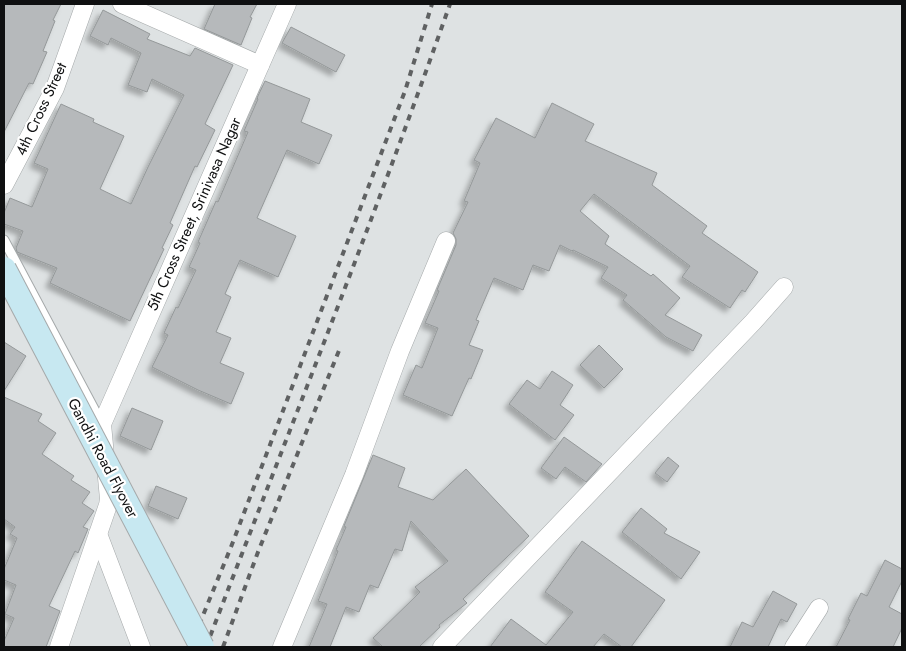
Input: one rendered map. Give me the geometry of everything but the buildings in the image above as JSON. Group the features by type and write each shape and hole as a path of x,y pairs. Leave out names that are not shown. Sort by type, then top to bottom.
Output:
{"main road":[{"name":"Gandhi Road Flyover","path":"4,269 202,647"}],"street":[{"name":"4th Cross Street","path":"4,185 55,88 85,4"},
{"path":"122,4 260,65"},
{"name":"5th Cross Street, Srinivasa Nagar","path":"102,424 287,4"},
{"path":"282,647 354,475 400,351 446,241"},
{"path":"442,647 753,322 784,287"},
{"path":"59,647 108,506 109,499 102,424"},
{"path":"98,534 141,647"},
{"path":"794,647 819,608"}],"lane":[{"path":"4,240 102,424"}],"railway":[{"path":"190,647 231,547 405,91 432,4"},
{"path":"206,647 361,246 450,4"},
{"path":"223,647 258,552 340,348"}]}
